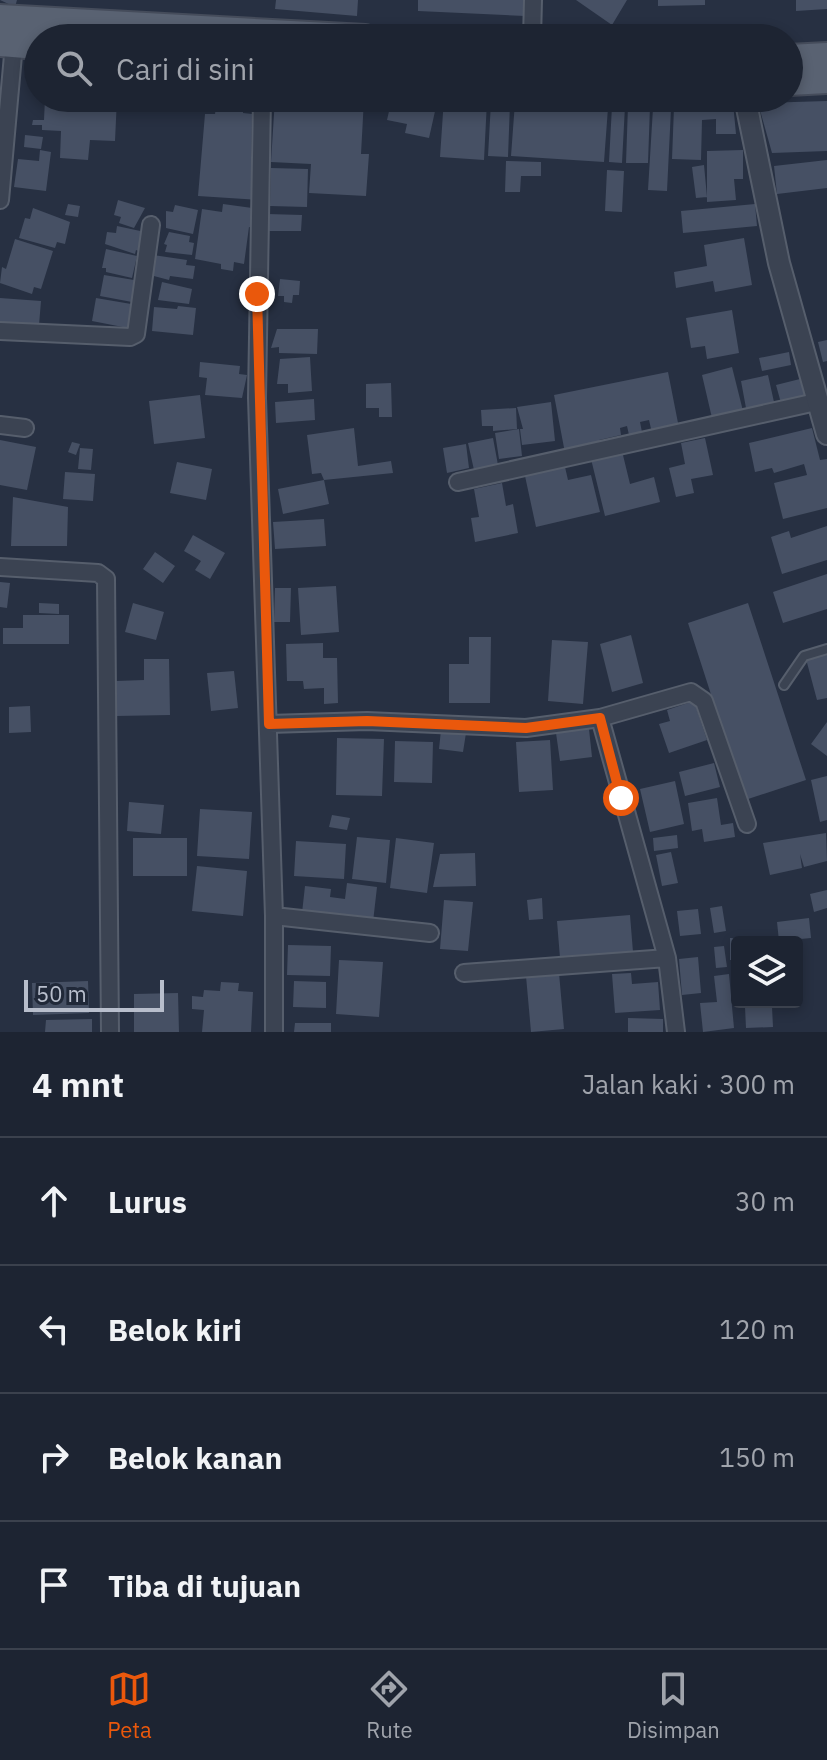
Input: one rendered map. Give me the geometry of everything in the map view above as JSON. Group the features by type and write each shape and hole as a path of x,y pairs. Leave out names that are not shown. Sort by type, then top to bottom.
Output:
{"main road":[{"path":"803,57 827,56"},
{"path":"803,81 827,80"}],"street":[{"path":"532,24 533,0"},
{"path":"0,200 15,29"},
{"path":"262,112 257,383 269,724 274,1032"},
{"path":"748,112 779,263 827,434"},
{"path":"0,331 136,334 151,225"},
{"path":"458,482 816,402"},
{"path":"0,425 25,428"},
{"path":"0,567 98,573 106,579 110,1032"},
{"path":"269,724 367,721 526,728 600,718 673,695 699,694 747,824"},
{"path":"600,718 667,958 676,1032"},
{"path":"274,916 430,933"},
{"path":"464,973 667,958"}],"lane":[{"path":"784,685 804,656 827,649"}],"building":[{"path":"0,0 17,0 15,7"},
{"path":"276,0 358,0 357,16 275,9"},
{"path":"418,0 526,0 525,16 418,11"},
{"path":"576,0 627,0 611,24"},
{"path":"658,0 705,0 705,5 658,6"},
{"path":"796,0 827,0 827,9 796,11"},
{"path":"827,101 827,151 772,153 761,112 803,112 803,102"},
{"path":"44,112 116,112 115,141 90,140 88,160 60,158 61,131 42,130 42,125 32,125 33,120 44,120"},
{"path":"274,112 363,112 361,154 369,154 366,196 309,193 311,164 271,162"},
{"path":"389,112 435,112 429,138 405,133 407,124 387,120"},
{"path":"443,112 486,112 484,160 440,157"},
{"path":"490,112 510,112 508,157 488,156"},
{"path":"514,112 608,112 604,162 511,156"},
{"path":"612,112 625,112 622,163 609,162"},
{"path":"628,112 650,112 648,163 626,163"},
{"path":"653,112 671,112 667,191 648,190"},
{"path":"674,112 734,112 736,134 716,134 716,119 702,120 701,160 672,159"},
{"path":"205,114 252,114 251,161 258,161 258,200 198,196"},
{"path":"25,135 43,137 41,149 24,147"},
{"path":"40,150 51,152 46,191 14,187 18,159 39,161"},
{"path":"743,150 743,179 734,179 736,200 707,202 707,151"},
{"path":"827,160 827,188 777,194 774,166"},
{"path":"506,161 541,162 541,176 521,176 520,192 505,192"},
{"path":"704,165 707,197 696,198 692,167"},
{"path":"271,168 308,169 307,207 270,206"},
{"path":"607,170 624,171 622,212 605,211"},
{"path":"118,200 145,208 134,228 119,223 121,217 114,215"},
{"path":"68,204 80,206 78,217 65,215"},
{"path":"223,204 260,209 257,229 249,227 244,264 234,262 233,271 221,269 221,264 195,259 202,209 222,212"},
{"path":"755,204 757,226 683,233 681,211"},
{"path":"175,205 198,210 193,234 166,228 166,211 173,212"},
{"path":"33,208 70,222 65,244 57,242 55,248 19,238 25,218 30,219"},
{"path":"267,214 302,215 301,231 267,231"},
{"path":"117,226 145,232 141,252 136,250 135,254 105,244 107,232 116,233"},
{"path":"169,232 190,236 189,242 194,243 192,255 165,252 167,245 164,244"},
{"path":"744,238 752,285 715,292 713,281 676,288 674,272 707,266 704,245"},
{"path":"15,239 53,251 41,289 34,287 32,294 0,283 2,267 6,269"},
{"path":"106,249 137,256 132,278 106,272 106,268 102,268"},
{"path":"153,255 187,260 186,265 195,266 193,279 170,276 169,280 150,275"},
{"path":"104,275 140,281 132,302 100,296"},
{"path":"280,279 300,281 299,295 293,295 292,303 284,302 284,296 278,296"},
{"path":"162,282 192,289 189,304 158,300"},
{"path":"0,298 41,301 39,325 0,322"},
{"path":"96,298 137,305 133,329 92,321"},
{"path":"178,306 196,308 193,335 152,331 154,307 177,309"},
{"path":"732,310 739,353 707,359 705,346 691,348 686,318"},
{"path":"277,329 318,329 317,354 279,353 279,347 271,348"},
{"path":"827,340 827,361 823,362 818,342"},
{"path":"789,352 791,365 762,371 759,358"},
{"path":"310,357 312,391 288,393 288,384 277,384 280,359"},
{"path":"200,362 240,366 239,374 247,375 242,398 205,395 207,378 199,377"},
{"path":"732,367 743,411 712,418 702,375"},
{"path":"668,372 679,428 652,433 649,420 640,422 642,432 629,435 627,426 620,428 621,435 599,440 600,446 565,453 554,395"},
{"path":"768,375 774,402 746,408 741,381"},
{"path":"800,379 805,397 781,403 776,385"},
{"path":"391,383 392,417 379,417 379,408 366,408 366,384"},
{"path":"200,395 205,438 154,444 149,401"},
{"path":"314,399 315,420 276,423 275,402"},
{"path":"551,402 555,441 522,445 520,429 523,429 517,407"},
{"path":"516,408 517,429 493,431 493,426 482,426 481,410"},
{"path":"354,428 358,466 391,461 393,473 324,480 321,473 312,474 307,435"},
{"path":"812,428 820,460 827,459 827,508 783,519 774,483 807,475 804,464 774,473 772,468 755,472 749,443"},
{"path":"519,429 522,456 499,459 495,433"},
{"path":"493,438 498,465 474,470 468,443"},
{"path":"705,438 713,475 691,479 694,493 676,497 669,468 685,464 681,443"},
{"path":"0,440 36,447 27,490 0,485"},
{"path":"72,442 80,444 76,455 68,452"},
{"path":"466,444 469,468 447,473 443,448"},
{"path":"80,448 93,449 91,470 78,469"},
{"path":"622,451 630,484 654,477 660,502 605,516 591,459"},
{"path":"177,462 212,469 206,500 170,493"},
{"path":"565,467 568,480 591,475 600,512 536,527 525,476"},
{"path":"65,472 95,474 93,501 63,499"},
{"path":"324,480 329,504 283,514 278,489"},
{"path":"502,483 506,506 513,504 518,533 475,542 471,518 479,517 474,489"},
{"path":"13,497 68,507 67,546 11,546"},
{"path":"324,519 326,546 275,549 273,522"},
{"path":"827,526 827,560 782,574 771,537 789,531 791,538"},
{"path":"193,535 225,553 210,579 195,570 201,561 184,551"},
{"path":"155,552 175,566 163,583 143,569"},
{"path":"827,574 827,609 783,623 773,592"},
{"path":"0,582 10,583 7,608 0,607"},
{"path":"336,586 339,632 301,635 298,588"},
{"path":"275,588 291,588 290,622 274,622"},
{"path":"39,603 59,604 59,614 39,613"},
{"path":"133,603 164,612 156,640 125,632"},
{"path":"748,603 806,780 745,800 688,623"},
{"path":"23,615 69,615 69,644 3,644 3,628 23,628"},
{"path":"631,635 643,683 612,692 600,644"},
{"path":"469,637 491,637 490,703 449,703 449,664 469,664"},
{"path":"552,640 588,642 583,704 548,701"},
{"path":"323,643 323,658 337,658 338,703 324,704 324,688 304,689 303,681 287,681 286,644"},
{"path":"827,654 827,698 817,700 806,659"},
{"path":"144,659 169,659 170,715 116,716 116,681 144,680"},
{"path":"234,671 238,708 211,711 207,673"},
{"path":"694,701 707,740 669,753 659,724 670,721 667,710"},
{"path":"30,706 31,732 9,733 9,707"},
{"path":"827,722 827,756 811,744"},
{"path":"589,729 592,757 560,761 556,733"},
{"path":"441,730 466,733 463,752 439,749"},
{"path":"337,738 384,739 382,796 336,795"},
{"path":"550,740 553,790 519,792 516,742"},
{"path":"395,741 433,742 432,783 394,782"},
{"path":"714,763 720,787 685,796 679,772"},
{"path":"827,776 827,820 820,822 811,780"},
{"path":"675,781 684,824 650,832 640,789"},
{"path":"717,798 721,825 733,823 735,837 704,842 702,829 692,831 688,803"},
{"path":"129,802 164,805 161,834 127,831"},
{"path":"200,809 252,812 249,859 197,856"},
{"path":"332,815 350,818 347,830 329,827"},
{"path":"826,833 827,861 804,867 800,854 802,868 770,875 763,843"},
{"path":"677,835 678,848 654,851 653,838"},
{"path":"357,837 390,840 386,883 352,879"},
{"path":"133,838 187,838 187,876 133,876"},
{"path":"396,838 434,843 427,893 390,888"},
{"path":"296,841 346,844 344,879 294,876"},
{"path":"671,852 678,883 662,886 656,855"},
{"path":"475,853 476,886 433,887 440,854"},
{"path":"197,866 247,871 243,916 192,911"},
{"path":"347,883 377,887 373,922 302,913 305,886 331,889 330,897 345,899"},
{"path":"827,890 827,908 814,912 810,894"},
{"path":"542,898 543,919 529,920 527,900"},
{"path":"444,900 473,902 468,951 440,949"},
{"path":"722,906 726,931 714,933 710,908"},
{"path":"698,909 701,934 680,936 677,911"},
{"path":"630,915 633,952 560,958 557,921"},
{"path":"809,918 811,938 778,936 777,922"},
{"path":"288,945 331,946 330,976 287,975"},
{"path":"724,946 727,967 716,968 714,947"},
{"path":"698,957 701,993 682,995 679,959"},
{"path":"339,960 383,962 379,1017 336,1014"},
{"path":"559,973 564,1029 531,1032 526,976"},
{"path":"631,973 632,984 658,982 660,1010 615,1013 612,974"},
{"path":"729,974 734,1028 703,1032 700,1003 717,1002 714,976"},
{"path":"88,981 89,1013 33,1015 32,983"},
{"path":"294,981 326,982 326,1008 293,1007"},
{"path":"221,982 239,983 238,991 253,992 251,1032 202,1032 204,1010 192,1009 192,996 203,997 204,990 220,991"},
{"path":"178,993 179,1032 134,1032 134,994"},
{"path":"745,1008 772,1008 773,1027 746,1028"},
{"path":"628,1018 663,1019 663,1032 628,1032"},
{"path":"92,1019 92,1032 45,1032 46,1020"},
{"path":"295,1023 331,1023 331,1032 294,1032"}],"route":[{"path":"257,294 257,398 269,724 367,721 526,728 600,718 621,798"}]}
